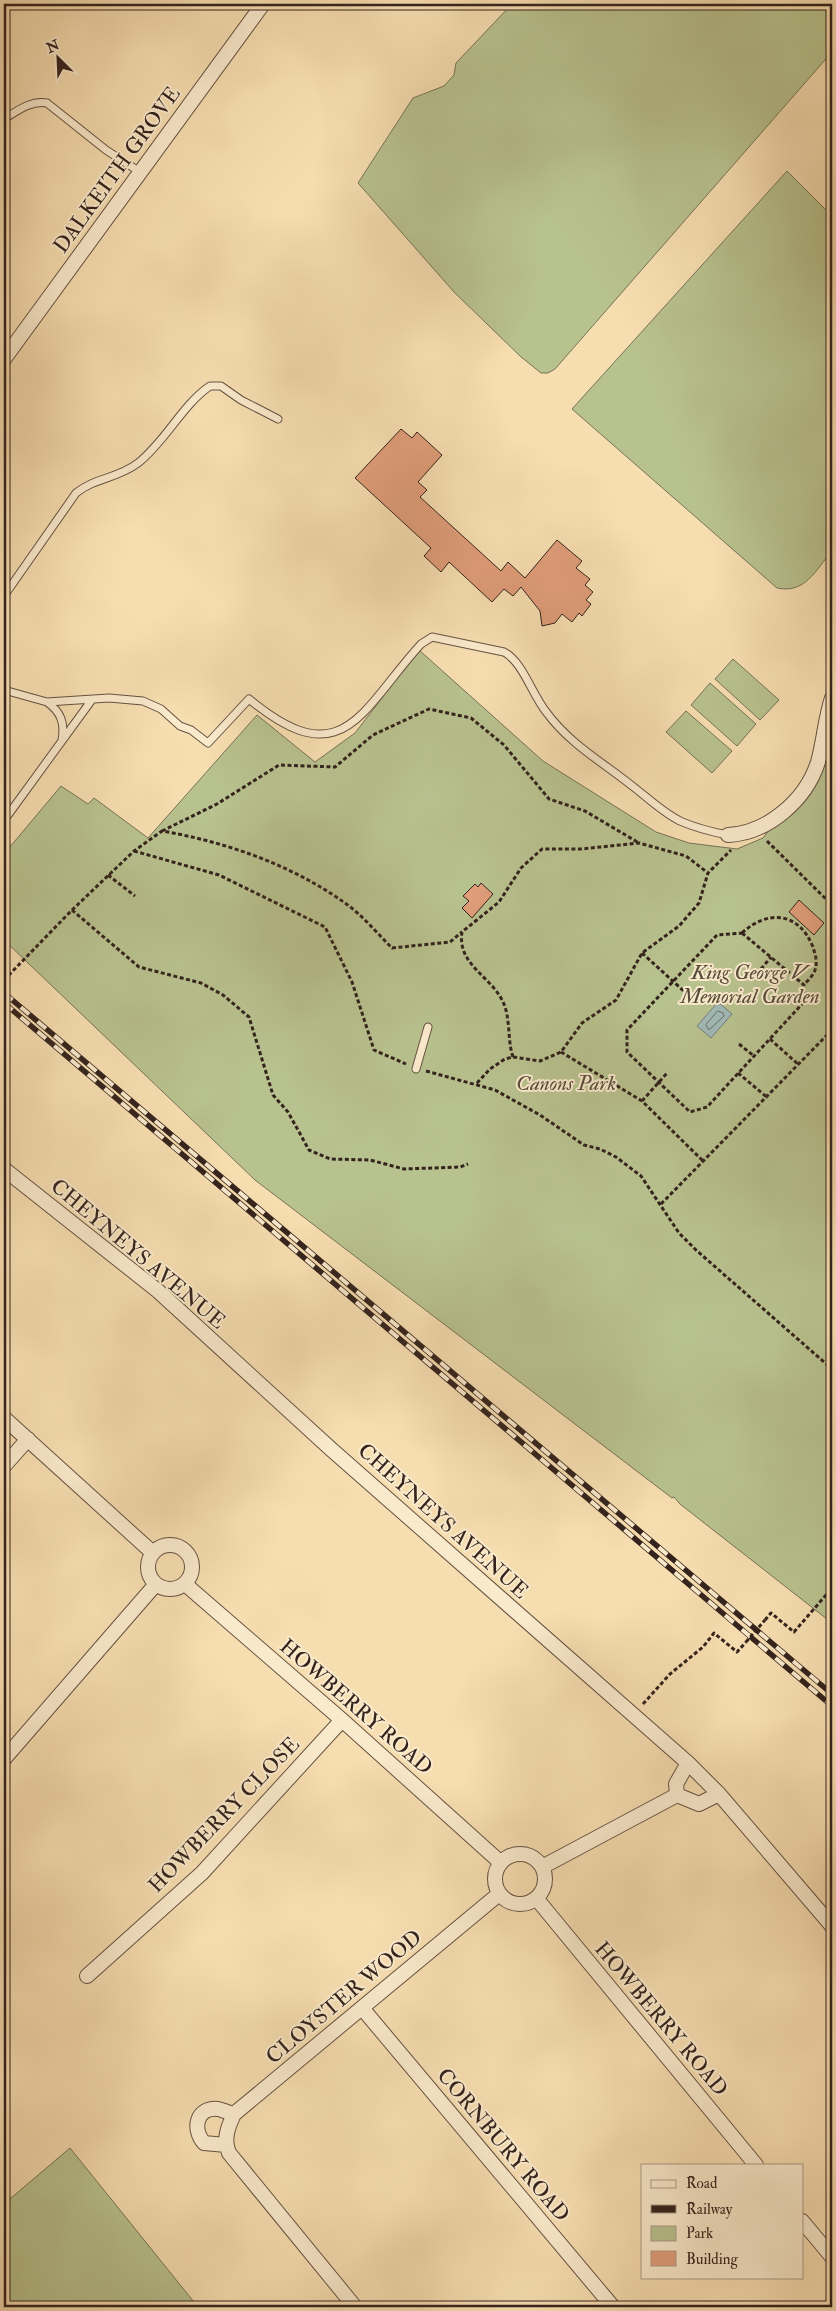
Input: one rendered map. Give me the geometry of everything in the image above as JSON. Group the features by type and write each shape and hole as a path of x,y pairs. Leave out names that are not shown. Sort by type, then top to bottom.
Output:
{"street":[{"name":"DALKEITH GROVE","path":"4,359 263,4"},
{"path":"733,835 754,831 784,811 805,787 817,764 832,698"},
{"name":"CHEYNEYS AVENUE","path":"4,1169 158,1291 332,1450 632,1716 688,1763 719,1794 832,1926"},
{"path":"4,1418 153,1553"},
{"path":"4,1466 28,1439"},
{"path":"173,1544 186,1551 192,1564 192,1571 185,1584 173,1589 167,1589 156,1584 148,1572 148,1566 153,1553 158,1548 173,1544"},
{"path":"4,1759 156,1584"},
{"name":"HOWBERRY ROAD","path":"185,1584 342,1720 500,1862"},
{"name":"HOWBERRY CLOSE","path":"87,1976 202,1873 342,1720"},
{"path":"677,1795 676,1784 688,1763"},
{"path":"677,1795 699,1804 719,1794"},
{"path":"542,1867 677,1795"},
{"path":"523,1853 531,1856 542,1867 544,1874 544,1887 536,1898 521,1904 505,1900 496,1888 494,1874 500,1862 507,1857 523,1853"},
{"name":"CLOYSTER WOOD","path":"234,2114 499,1894"},
{"name":"HOWBERRY ROAD","path":"536,1898 755,2164"},
{"name":"CORNBURY ROAD","path":"362,2008 613,2307"},
{"path":"226,2145 204,2143 198,2136 196,2129 200,2114 208,2110 218,2109 234,2114 227,2129 226,2145 229,2153 355,2307"},
{"path":"804,2223 832,2257"}],"lane":[{"path":"4,119 30,104 47,103 106,150 140,172"},
{"path":"4,596 76,493 93,482 118,476 138,463 210,386 221,386 241,400 278,419"},
{"path":"4,690 47,702 108,698 143,701 161,709 180,726 191,730 208,743 249,698 279,721 316,734 327,735 342,730 361,716 421,644 432,637 466,643 513,656 518,662 539,704 552,720 574,742 650,801 680,820 733,835"},
{"path":"4,817 8,815 91,700"},
{"path":"47,702 60,715 64,724 61,741"},
{"path":"416,1069 428,1027"}],"path":[{"path":"4,980 25,956 108,875 134,851 162,831 217,804 279,765 335,767 373,736 429,709 471,718 504,745 548,799 585,811 639,843 686,856 708,873"},
{"path":"162,831 205,838 284,868 346,903 392,948 450,942 499,902 521,868 542,849 581,849 639,843"},
{"path":"754,831 832,905"},
{"path":"477,1083 490,1069 513,1057 540,1061 561,1052 582,1022 616,1000 642,953 679,926 699,903 708,873 733,849 733,835"},
{"path":"134,851 219,875 325,927 352,982 374,1050 416,1069 477,1083 495,1090 540,1115 584,1145 600,1149 616,1157 641,1176 680,1232 696,1250 832,1369"},
{"path":"108,875 135,896"},
{"path":"72,910 139,967 201,983 223,995 249,1017 273,1095 292,1118 308,1150 330,1159 370,1160 404,1169 460,1167 468,1164"},
{"path":"767,918 786,918 800,927 811,942 816,955 816,970 804,985 803,1003 707,1107 690,1112 627,1052 627,1030 673,981 717,935 742,933 752,923 767,918"},
{"path":"462,932 461,939 472,966 487,980 503,1000 513,1057"},
{"path":"742,933 804,985"},
{"path":"642,953 687,994"},
{"path":"760,969 771,957"},
{"path":"661,1204 768,1098 832,1030"},
{"path":"770,1039 799,1065"},
{"path":"739,1044 754,1056"},
{"path":"561,1052 642,1101 703,1161"},
{"path":"642,1101 668,1072"},
{"path":"738,1073 768,1098"},
{"path":"632,1716 670,1674 703,1647 714,1633 737,1652 771,1613 794,1632 826,1596 832,1596"}],"green space":[{"path":"512,4 832,4 832,52 555,369 548,373 541,373 520,356 454,292 358,183 413,98 444,86 454,75 456,63"},
{"path":"787,171 832,216 832,551 809,579 795,588 787,589 777,588 572,409"},
{"name":"Canons Park","path":"419,650 543,761 656,832 689,843 737,849 763,838 770,829 782,821 832,726 832,1623 680,1504 674,1497 672,1498 255,1180 4,940 4,854 61,786 88,804 94,798 148,838 257,715 315,762 355,733"},
{"path":"733,659 779,700 760,720 715,679"},
{"path":"710,683 756,724 737,746 691,705"},
{"path":"686,711 732,751 712,773 666,732"},
{"path":"70,2148 198,2307 4,2307 4,2204"}],"water":[{"path":"718,1002 732,1014 711,1038 697,1026"}],"building":[{"path":"401,429 412,438 417,432 442,455 418,482 427,490 420,497 501,571 508,562 525,578 557,540 582,561 576,568 590,579 585,585 593,592 586,600 591,604 582,616 579,613 572,622 562,614 555,623 542,626 540,611 521,587 513,596 504,589 492,602 449,562 441,572 424,556 431,548 355,478"},
{"path":"481,883 493,894 472,918 462,908 469,901 463,896 475,884 478,887"},
{"path":"799,900 824,923 814,935 789,912"}],"railway":[{"path":"4,993 832,1694"},
{"path":"4,1003 832,1706"}],"park label":[{"name":"King George V Memorial Garden","path":"750,984"}]}
